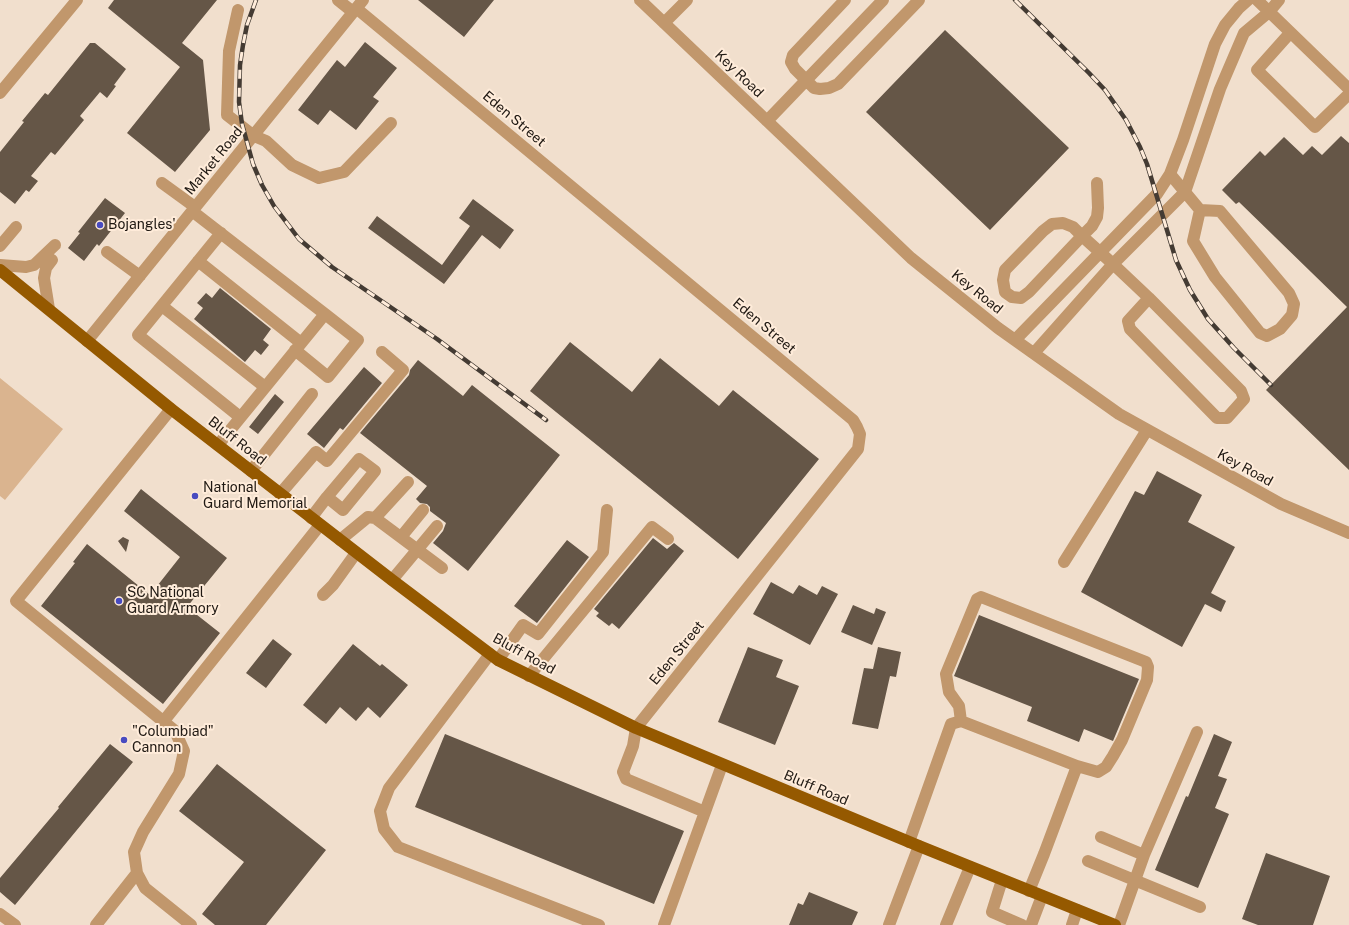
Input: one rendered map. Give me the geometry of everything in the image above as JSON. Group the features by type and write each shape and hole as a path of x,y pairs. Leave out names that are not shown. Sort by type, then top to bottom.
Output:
{"main road":[{"name":"Bluff Road","path":"0,270 171,409 494,657 529,676 636,728 914,844 1115,925"}],"street":[{"path":"0,93 77,0"},
{"name":"Eden Street","path":"338,0 358,4 852,420 860,434 858,449 636,728"},
{"name":"Key Road","path":"640,0 911,258 998,328 1119,414 1280,504 1349,533"},
{"path":"664,23 687,0"},
{"path":"845,0 793,55 791,62 794,69 805,80 814,88 820,90 838,84 911,3"},
{"path":"767,121 883,0"},
{"path":"1016,340 1157,194 1170,174 1215,44 1225,25 1239,8 1248,0"},
{"path":"1257,0 1349,89"},
{"path":"1034,353 1113,264 1185,192 1220,89 1244,32 1269,12 1280,0"},
{"name":"Market Road","path":"87,341 254,136 358,4"},
{"path":"238,10 229,51 227,115 254,136 266,141 292,165 319,178 344,172 391,123"},
{"path":"1290,32 1257,70 1315,127 1349,94"},
{"path":"1170,174 1200,210"},
{"path":"1097,183 1097,217 1092,226 1082,236 1029,292 1021,298 1012,297 1005,292 1003,280 1005,270 1043,231 1052,224 1063,223 1073,227 1082,236 1149,298 1241,391 1244,399 1227,418 1217,418 1130,329 1128,321 1149,298"},
{"path":"162,184 194,209 221,233 358,340 328,377 298,347 198,261"},
{"path":"1200,210 1220,210 1289,293 1294,304 1292,315 1280,329 1267,336 1260,333 1215,277 1194,241 1200,210"},
{"path":"0,246 16,227"},
{"path":"221,233 138,335 240,417"},
{"path":"0,265 26,267 34,265 55,245"},
{"path":"107,252 140,276"},
{"path":"49,309 44,278 46,268 52,260"},
{"path":"162,306 265,387"},
{"path":"218,445 325,314"},
{"path":"280,494 316,452 327,461 403,370 382,352"},
{"path":"251,471 312,394"},
{"path":"171,409 16,601 175,731 184,751 179,774 143,832 134,852 137,873 145,888 191,925"},
{"path":"1064,562 1147,430"},
{"path":"375,518 408,482"},
{"path":"163,722 316,521 327,497"},
{"path":"401,537 422,510"},
{"path":"599,925 398,847 384,829 380,811 389,788 494,657 522,625 538,634 603,552 607,510"},
{"path":"340,540 368,517 375,518 442,568"},
{"path":"392,580 437,526"},
{"path":"529,676 652,526 668,539"},
{"path":"323,595 333,585 356,552"},
{"path":"889,925 951,724 961,721 1077,766 1098,772 1106,767 1122,740 1147,680 1148,667 1146,662 981,597 977,599 946,674 949,692 959,706 961,721"},
{"path":"636,728 633,746 622,772 626,780 705,812"},
{"path":"1119,925 1144,855 1197,732"},
{"path":"664,925 722,764"},
{"path":"1029,891 1077,766"},
{"path":"1101,837 1144,855"},
{"path":"1088,861 1200,907"},
{"path":"946,925 970,867"},
{"path":"96,925 137,873"},
{"path":"1002,880 992,912 1010,923 1022,925"},
{"path":"1031,925 1042,896"},
{"path":"1072,925 1077,910"},
{"path":"0,914 15,925"}],"shaded area":[{"path":"0,378 63,429 5,500 0,496"}],"building":[{"path":"114,0 217,0 182,43 203,60 210,130 175,172 127,133 180,67 108,8"},
{"path":"418,0 494,0 464,37"},
{"path":"945,30 1069,148 990,230 866,112"},
{"path":"365,42 397,68 373,97 379,101 356,130 330,110 318,125 298,110 337,60 345,67"},
{"path":"90,43 95,43 126,69 114,85 116,86 107,98 100,92 80,116 84,120 55,155 51,152 31,176 38,181 29,192 26,190 15,204 0,192 0,152 24,122 22,121 45,93 48,95"},
{"path":"1341,136 1349,143 1349,470 1266,390 1347,307 1239,202 1236,204 1222,190 1260,151 1265,156 1284,137 1303,155 1312,146 1322,155"},
{"name":"Bojangles'","path":"105,198 125,213 99,246 97,244 84,261 68,248 80,233 78,232"},
{"path":"473,199 514,230 500,249 482,235 444,284 368,228 377,216 442,265 470,226 459,218"},
{"path":"220,288 271,329 263,340 269,345 261,355 255,350 245,362 194,319 203,308 197,303 206,293 212,298"},
{"path":"570,342 632,392 660,358 719,406 733,390 819,459 738,559 530,391"},
{"path":"418,360 463,396 472,385 560,455 468,571 433,543 443,531 446,523 430,511 430,507 427,504 420,503 416,499 427,486 360,433 409,375 410,370"},
{"path":"364,367 382,383 343,430 340,428 324,448 307,434"},
{"path":"275,394 284,402 258,434 249,427"},
{"path":"1157,471 1202,495 1188,522 1235,547 1211,593 1226,601 1221,612 1205,604 1182,647 1081,592 1135,491 1144,495"},
{"name":"SC National Guard Armory","path":"141,489 227,558 187,607 220,633 163,704 41,606 75,563 73,562 87,544 150,595 180,557 124,511"},
{"path":"123,537 129,540 126,552 118,541"},
{"path":"653,538 667,549 674,543 684,551 619,629 612,623 609,626 596,616 599,613 594,609"},
{"path":"567,540 589,557 537,623 514,606"},
{"path":"771,582 793,594 799,585 817,595 822,586 838,594 810,645 753,614"},
{"path":"853,605 874,614 876,608 886,612 872,645 841,632"},
{"path":"979,615 1139,679 1113,741 1084,729 1079,742 1027,721 1032,707 954,676"},
{"path":"273,639 292,654 266,688 246,673"},
{"path":"353,644 380,666 382,664 408,685 380,718 368,707 356,721 340,707 326,724 303,705"},
{"path":"748,647 783,660 776,677 799,686 775,745 718,722"},
{"path":"878,647 901,652 896,677 890,676 878,729 852,724 864,668 873,669"},
{"path":"445,734 684,831 654,904 415,807"},
{"path":"1214,734 1232,742 1218,776 1227,779 1215,808 1229,814 1198,888 1155,870 1186,796 1188,797"},
{"path":"110,744 133,762 15,905 0,892 0,878"},
{"path":"217,764 326,850 266,925 215,925 202,914 244,862 179,811"},
{"path":"1266,853 1330,876 1313,925 1258,925 1242,919"},
{"path":"809,892 858,912 852,925 789,925 798,903 803,905"}],"railway":[{"path":"256,0 247,25 243,45 240,65 239,102 242,124 253,164 262,185 274,206 299,239 332,267 437,339 546,420"},
{"path":"1015,0 1105,90 1126,120 1147,164 1176,260 1190,290 1208,319 1234,348 1271,385"}],"place":[{"name":"Bojangles'","path":"100,225"},
{"name":"National Guard Memorial","path":"195,496"},
{"name":"SC National Guard Armory","path":"119,601"},
{"name":"\"Columbiad\" Cannon","path":"124,740"}]}
